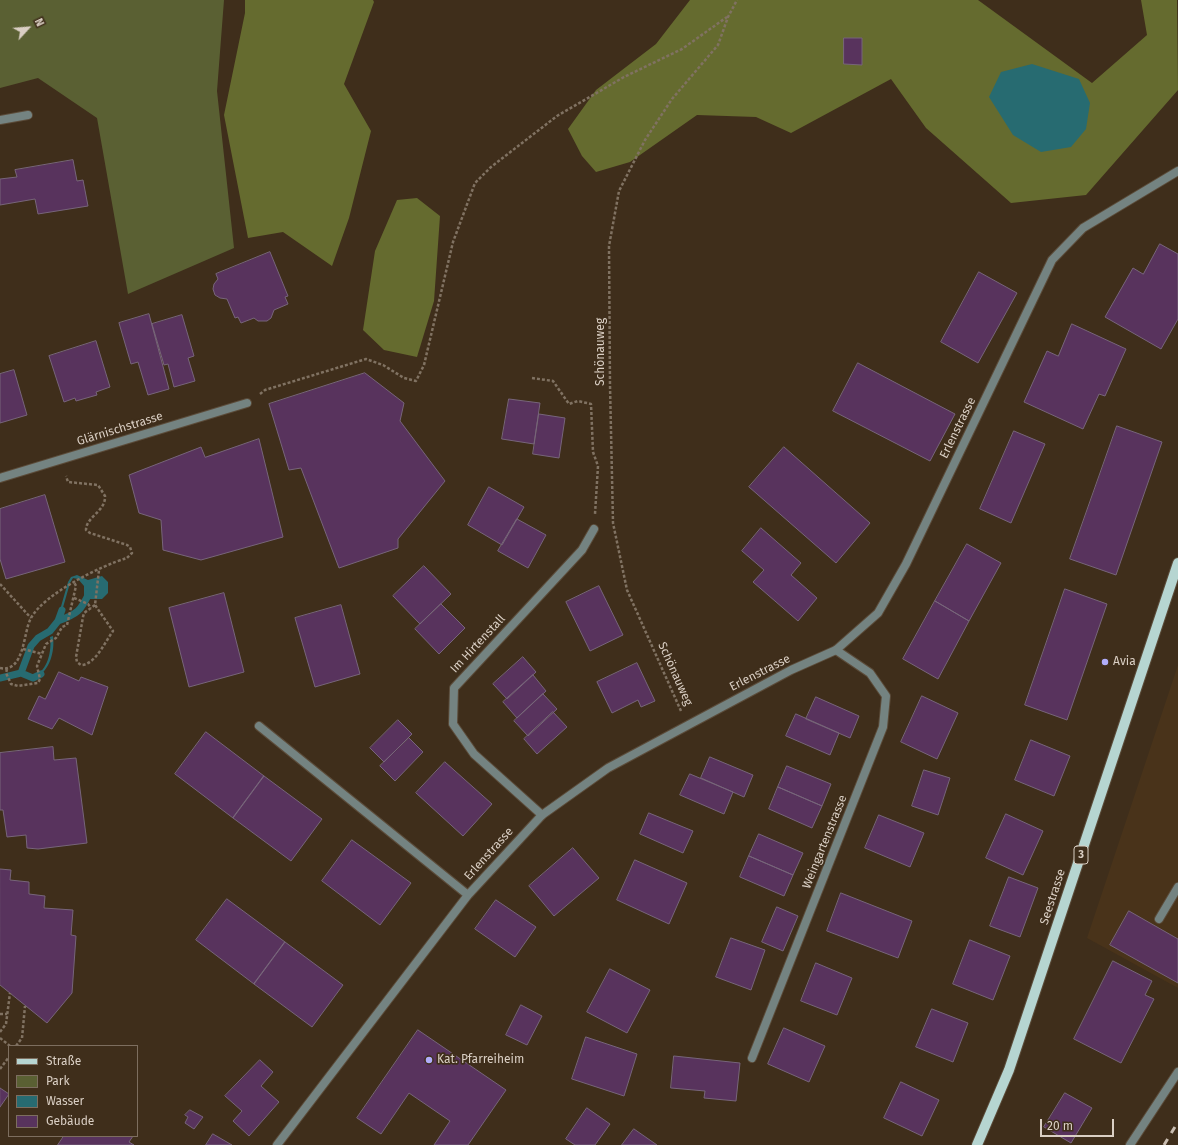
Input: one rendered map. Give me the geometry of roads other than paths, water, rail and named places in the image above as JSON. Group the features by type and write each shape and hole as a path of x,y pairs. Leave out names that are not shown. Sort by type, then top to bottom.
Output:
{"main road":[{"name":"Seestrasse","path":"977,1145 1009,1070 1177,570"}],"street":[{"path":"0,120 28,115"},
{"name":"Erlenstrasse","path":"277,1145 468,895 542,814 608,768 791,670 836,650 878,613 906,564 1052,260 1083,228 1178,171"},
{"name":"Glärnischstrasse","path":"0,478 247,403"},
{"name":"Im Hirtenstall","path":"542,814 474,754 453,724 454,688 582,550 594,529"},
{"name":"Weingartenstrasse","path":"752,1058 883,727 886,696 870,673 836,650"},
{"path":"259,726 468,895"},
{"path":"1159,919 1178,886"},
{"path":"1130,1145 1178,1072"}],"water":[{"path":"1032,64 1079,79 1090,103 1086,129 1071,147 1041,152 1013,135 989,97 1001,72"},
{"path":"77,575 88,580 102,576 108,582 108,593 102,599 90,599 87,602 84,600 84,586 78,579 73,578 70,583 60,618 58,617 68,582 71,577"},
{"path":"53,636 52,654 48,666 35,679 34,675 39,673 46,665 50,654 50,637"}],"waterway":[{"path":"58,621 78,611 89,593"},
{"path":"0,678 21,673 31,646 38,638 50,631 58,621 62,610"},
{"path":"21,673 33,678 41,674"}],"railway":[{"path":"1164,1145 1178,1122"}],"place":[{"name":"Avia","path":"1105,662"},
{"name":"Kat. Pfarreiheim","path":"429,1060"}]}
